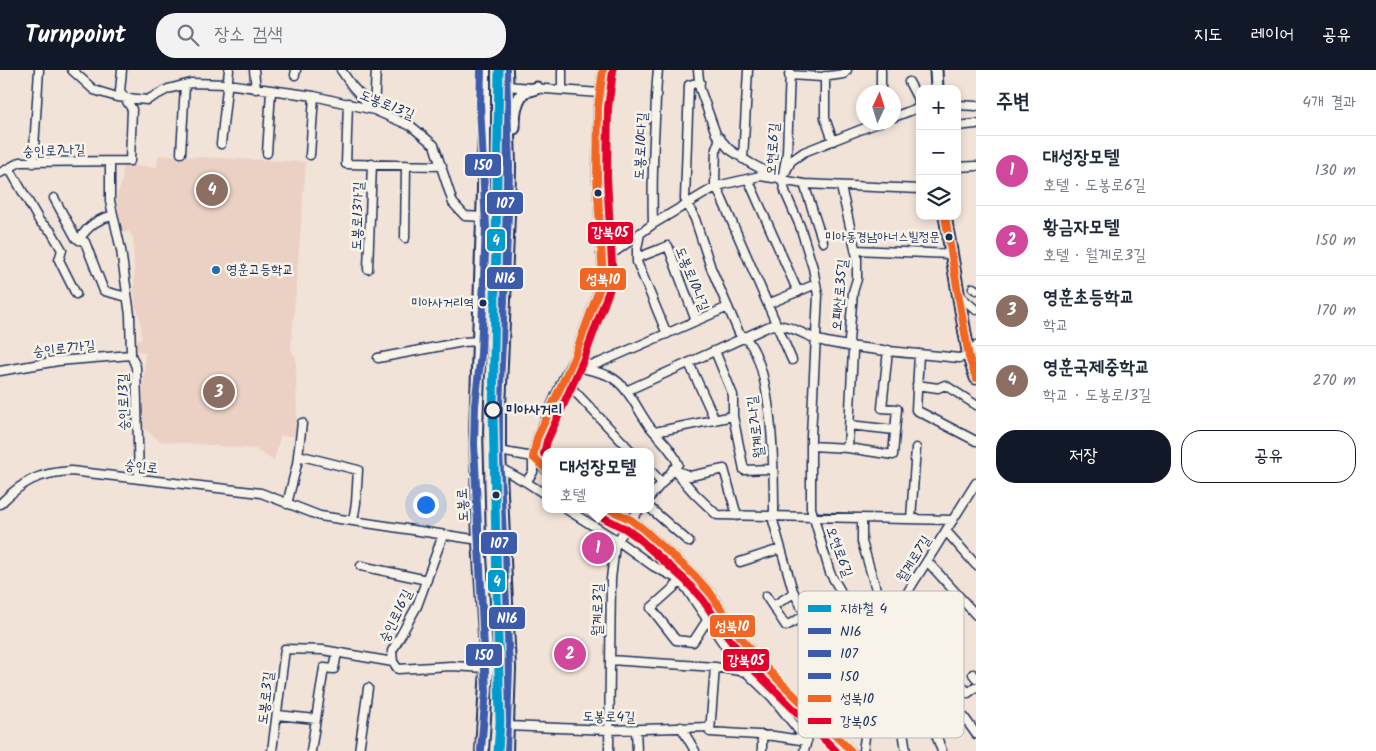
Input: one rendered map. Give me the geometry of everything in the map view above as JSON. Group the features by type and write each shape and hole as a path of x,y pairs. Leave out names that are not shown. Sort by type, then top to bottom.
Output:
{"main road":[{"name":"도봉로","path":"482,751 487,668 479,540 476,448 483,217 484,70"},
{"path":"506,70 509,166 499,434 509,668 506,751"}],"street":[{"path":"33,163 39,70"},
{"name":"도봉로13길","path":"72,70 94,90 117,97 147,100 168,89 191,83 227,84 314,96 374,110 410,126 434,145 454,203 465,216 483,217"},
{"path":"122,70 120,91 126,98"},
{"path":"222,144 229,70"},
{"path":"254,70 256,89"},
{"path":"341,70 352,86 374,110"},
{"path":"374,110 376,70"},
{"path":"562,70 562,90"},
{"path":"526,482 533,472 533,457 537,438 568,370 603,279 597,178 598,107 603,70"},
{"name":"도봉로10다길","path":"653,224 652,188 656,109 655,89 658,70"},
{"path":"698,70 716,134 728,150 782,180"},
{"path":"743,159 748,70"},
{"path":"790,73 825,76 844,74 847,70"},
{"path":"881,70 881,85"},
{"path":"936,70 937,85"},
{"name":"오현로6길","path":"790,73 787,153 782,180 800,226 818,295 811,508 830,573 840,591"},
{"path":"825,76 825,118 833,141"},
{"path":"700,82 689,85 685,199 695,219 711,268 739,333 746,337"},
{"path":"909,82 916,97"},
{"path":"181,153 185,85"},
{"path":"505,86 600,93"},
{"path":"508,206 513,168 514,110 523,92 537,88"},
{"path":"267,152 271,90"},
{"path":"310,155 314,96"},
{"name":"숭인로7나길","path":"0,173 20,162 130,161 132,110 126,98"},
{"name":"도봉로13길","path":"346,164 348,103"},
{"path":"961,104 976,106"},
{"path":"901,114 916,107"},
{"path":"961,126 976,124"},
{"path":"782,180 791,161 804,152 860,130"},
{"path":"720,138 716,149 715,183 792,360"},
{"name":"숭인로13길","path":"110,162 110,201 121,250 127,297 131,355 136,367 139,479"},
{"name":"도봉로13가길","path":"346,164 442,166"},
{"name":"도봉로13가길","path":"368,269 372,164"},
{"path":"406,165 406,238"},
{"path":"961,167 976,166"},
{"path":"9,168 40,222 51,231 62,250 59,260 76,294"},
{"path":"601,254 616,251 653,224 717,186 760,176 804,184 916,189"},
{"path":"748,180 798,292"},
{"path":"804,184 823,242"},
{"name":"오패산로35길","path":"842,187 855,250 857,279 853,292 849,341 853,352 848,448"},
{"path":"54,198 76,238 85,242 104,291 127,297"},
{"path":"79,240 88,226 114,216"},
{"path":"946,220 950,254 972,350 976,378"},
{"path":"640,233 637,262 666,334"},
{"name":"도봉로10나길","path":"637,258 668,246 696,321"},
{"path":"855,250 950,254"},
{"path":"768,304 816,284"},
{"path":"958,293 976,310"},
{"name":"도봉로10나길","path":"568,370 599,363 728,308"},
{"path":"626,391 772,325 782,324 825,342 851,346 959,358 972,350"},
{"name":"월계로7나길","path":"746,337 759,363 770,422 774,469 774,511 772,517 780,549 798,601"},
{"path":"378,358 463,342 479,341"},
{"path":"715,350 733,396 732,416 744,470 774,469"},
{"path":"812,446 848,448 893,455 897,409 882,408 888,350"},
{"path":"919,354 916,410 976,441"},
{"name":"숭인로7가길","path":"0,370 58,361 131,355"},
{"path":"689,362 715,420"},
{"path":"579,367 609,376 626,391 655,432 675,456 678,464 654,492"},
{"path":"563,379 628,448"},
{"path":"917,385 938,388 945,386 976,405"},
{"name":"월계로7나길","path":"655,432 732,416"},
{"path":"287,504 298,455 302,423"},
{"path":"849,425 895,430"},
{"path":"911,519 916,448"},
{"path":"499,451 533,457 542,466"},
{"path":"298,455 358,470 353,521"},
{"path":"500,468 542,492"},
{"path":"674,469 690,476 724,469 737,516"},
{"path":"674,469 695,494 717,515 953,520"},
{"name":"숭인로","path":"0,504 27,481 55,472 70,471 260,493 320,516 479,540"},
{"path":"654,474 662,483"},
{"name":"월계로7길","path":"909,591 976,483"},
{"path":"654,511 689,542"},
{"path":"572,513 618,541 653,566 676,578 708,619 727,649 746,672 772,697 798,730"},
{"path":"616,513 631,520 693,574 760,662 798,700"},
{"name":"월계로3길","path":"609,751 611,579 615,546 637,513"},
{"name":"월계로7길","path":"862,519 862,542 876,591"},
{"name":"월계로7길","path":"946,531 976,566"},
{"name":"숭인로16길","path":"285,649 323,650 393,662 392,651 417,606 443,535"},
{"path":"740,562 780,549"},
{"path":"927,561 954,591"},
{"path":"361,566 426,580"},
{"path":"680,582 652,608 676,640 692,642 708,619"},
{"path":"773,606 794,593"},
{"path":"766,596 786,626 798,619"},
{"path":"964,602 976,615"},
{"name":"도봉로3길","path":"272,751 285,649"},
{"path":"311,751 324,668 334,669 337,653"},
{"path":"610,660 715,667 746,672"},
{"path":"393,662 398,669 451,666 487,668"},
{"path":"710,727 715,667"},
{"path":"964,688 968,693 976,687"},
{"path":"360,751 368,688"},
{"path":"277,715 316,719"},
{"path":"964,717 976,734"},
{"name":"도봉로4길","path":"507,726 609,730 710,727 710,732 762,735 807,741"},
{"path":"681,727 695,751"},
{"path":"636,730 636,751"},
{"path":"762,735 762,751"},
{"name":"월계로7길","path":"804,751 808,738"},
{"path":"837,738 851,751"},
{"name":"월계로7나길","path":"863,751 865,738"},
{"name":"오현로6길","path":"904,738 906,751"},
{"path":"937,738 942,751"}],"shaded area":[{"path":"158,155 306,162 291,350 296,358 297,436 280,436 274,461 255,449 160,441 141,426 145,352 136,351 137,339 142,339 140,318 135,304 133,237 128,231 123,232 116,199 122,181 123,166 157,167"}],"metro line":[{"name":"4","path":"498,751 500,722 493,412 499,70"}],"transit line":[{"name":"150","path":"481,70 480,104 486,227 481,354 475,405 474,444 486,691 481,750"},
{"name":"107","path":"501,70 500,104 506,227 501,355 495,407 494,444 506,691 501,751"},
{"name":"N16","path":"506,70 509,166 508,215 499,406 499,451 509,668 506,751"},
{"name":"성북10","path":"542,465 533,457 537,438 574,358 603,279 597,178 598,107 603,70"},
{"name":"강북05","path":"545,448 583,361 613,280 607,178 608,108 613,71"},
{"name":"성북10","path":"946,220 969,357 976,378"},
{"name":"성북10","path":"617,513 643,529 693,574 711,594 735,630 760,662 798,699"},
{"name":"강북05","path":"604,518 637,537 686,581 703,600 727,636 753,669 798,713"},
{"name":"강북05","path":"823,738 836,751"},
{"name":"성북10","path":"838,738 851,751"}],"place":[{"name":"영훈국제중학교","path":"212,190"},
{"name":"미아동경남아너스빌정문","path":"949,237"},
{"name":"영훈고등학교","path":"216,270"},
{"name":"미아사거리역","path":"483,303"},
{"name":"영훈초등학교","path":"219,392"},
{"name":"미아사거리","path":"493,410"},
{"name":"대성장모텔","path":"598,548"},
{"name":"황금자모텔","path":"570,654"}]}
